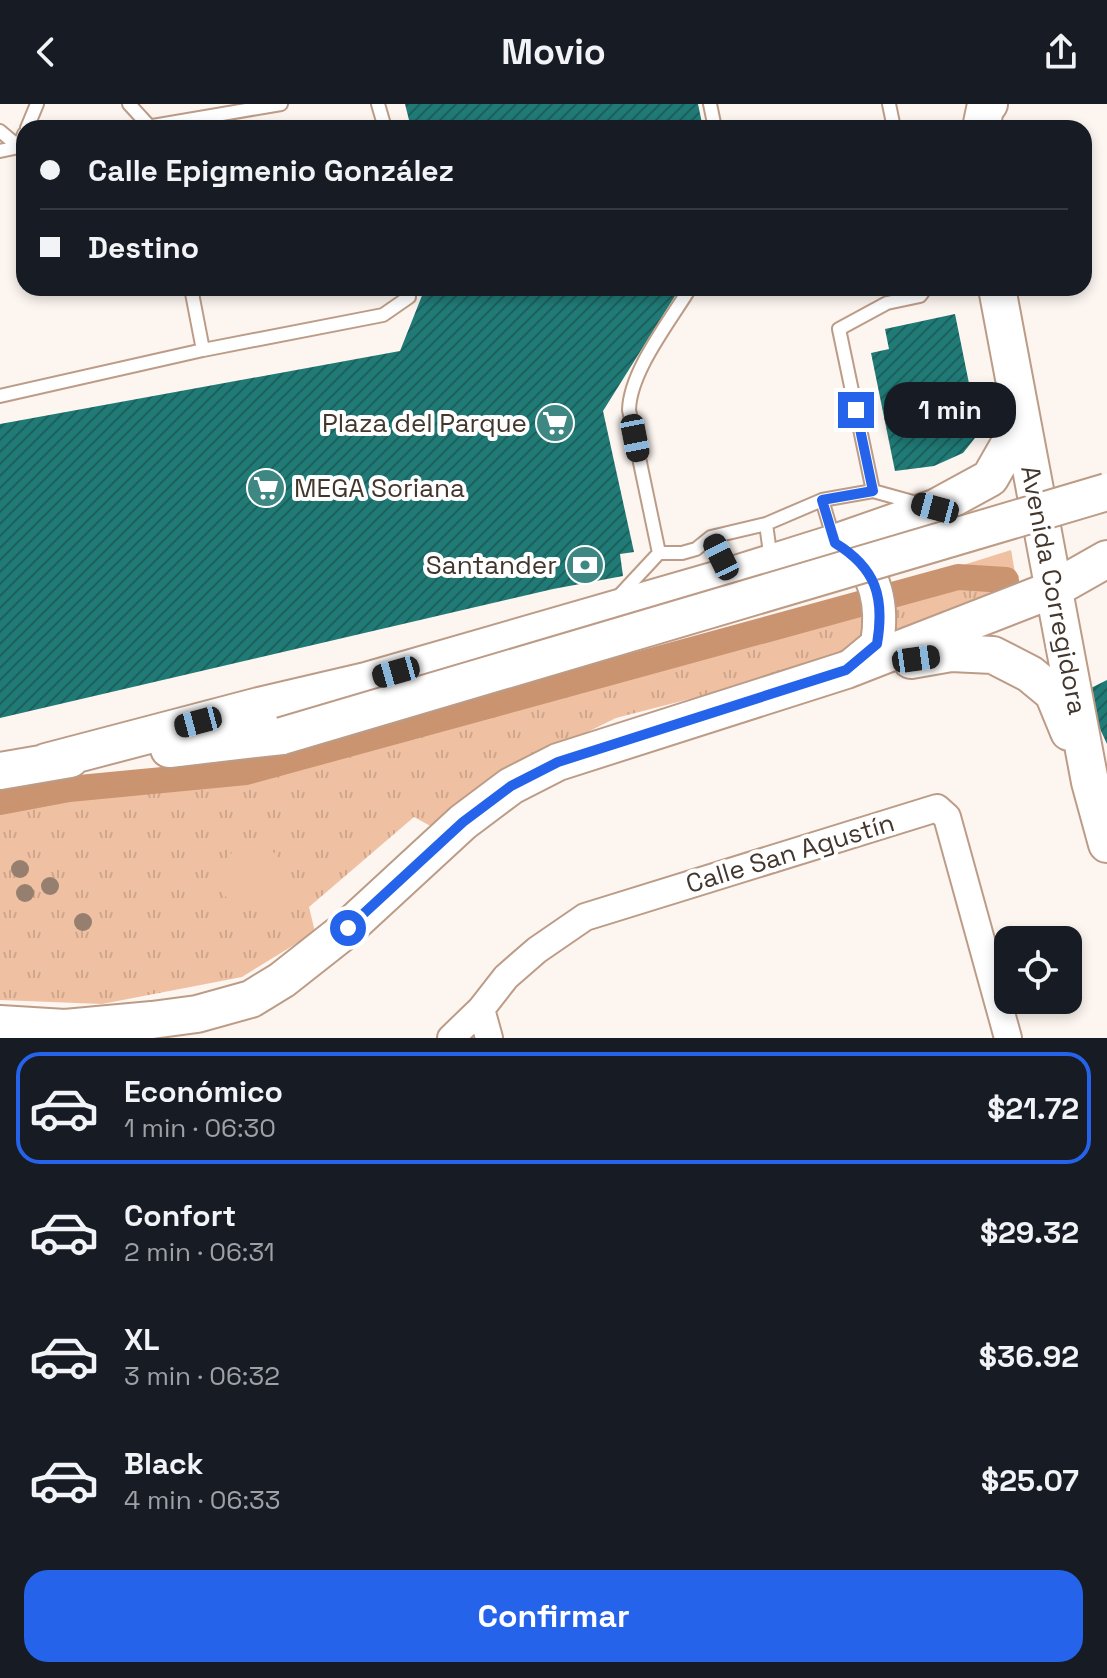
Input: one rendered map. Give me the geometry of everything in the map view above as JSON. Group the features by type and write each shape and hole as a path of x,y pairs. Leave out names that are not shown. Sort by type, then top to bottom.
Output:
{"main road":[{"name":"Avenida Corregidora","path":"998,296 1090,782 1107,844"},
{"path":"0,771 366,681 835,543 935,508 990,478 1022,422"},
{"path":"46,762 282,736 1107,492"},
{"path":"0,1024 71,1033 153,1029 251,999 282,980 348,928 463,822 511,786 558,762 846,670 1054,589 1107,559"},
{"path":"846,670 951,653 993,655 1030,674 1053,693 1090,782"}],"street":[{"path":"835,543 856,556 871,577 881,619 877,644 846,670"},
{"name":"Calle San Agustín","path":"451,1038 481,1009 506,977 537,950 585,917 937,808 947,817 1008,1038"},
{"path":"481,1009 489,1038"}],"lane":[{"path":"129,104 142,120"},
{"path":"188,120 281,104"},
{"path":"193,296 203,350"},
{"path":"0,396 203,350 383,315 409,296"},
{"path":"659,553 629,410 630,396 640,371 685,296"},
{"path":"873,491 839,329 887,303 920,296"},
{"path":"604,613 659,553 682,553 696,549 711,537 766,524 822,500 873,491 935,508"},
{"path":"822,500 835,543"},
{"path":"766,524 772,563"},
{"path":"711,537 730,576"}],"green space":[{"path":"1011,550 1019,596 813,667 616,718 516,767 436,829 414,817 309,907 315,932 242,977 102,1004 0,1000 0,794 189,765 243,773 620,673"},
{"path":"246,845 260,845 272,850 281,859 286,878 284,891 277,902 260,911 246,911 234,906 225,897 220,885 220,871 225,859 234,850"}],"building":[{"path":"405,104 698,104 701,120 409,120"},
{"name":"MEGA Soriana","path":"422,296 675,296 603,411 634,552 620,554 623,576 553,589 0,718 0,424 400,351"},
{"path":"955,314 979,433 963,453 934,466 895,471 871,353 889,349 885,329"},
{"path":"1107,680 1107,744 1083,692"}],"waterway":[{"path":"0,802 69,789 246,772 958,577 1006,580"}],"place":[{"name":"Plaza del Parque","path":"555,423"},
{"name":"MEGA Soriana","path":"266,488"},
{"name":"Santander","path":"585,565"}],"route":[{"path":"348,928 463,822 511,786 558,762 846,670 877,644 881,619 875,587 856,556 835,543 822,500 873,491 856,410"}]}
